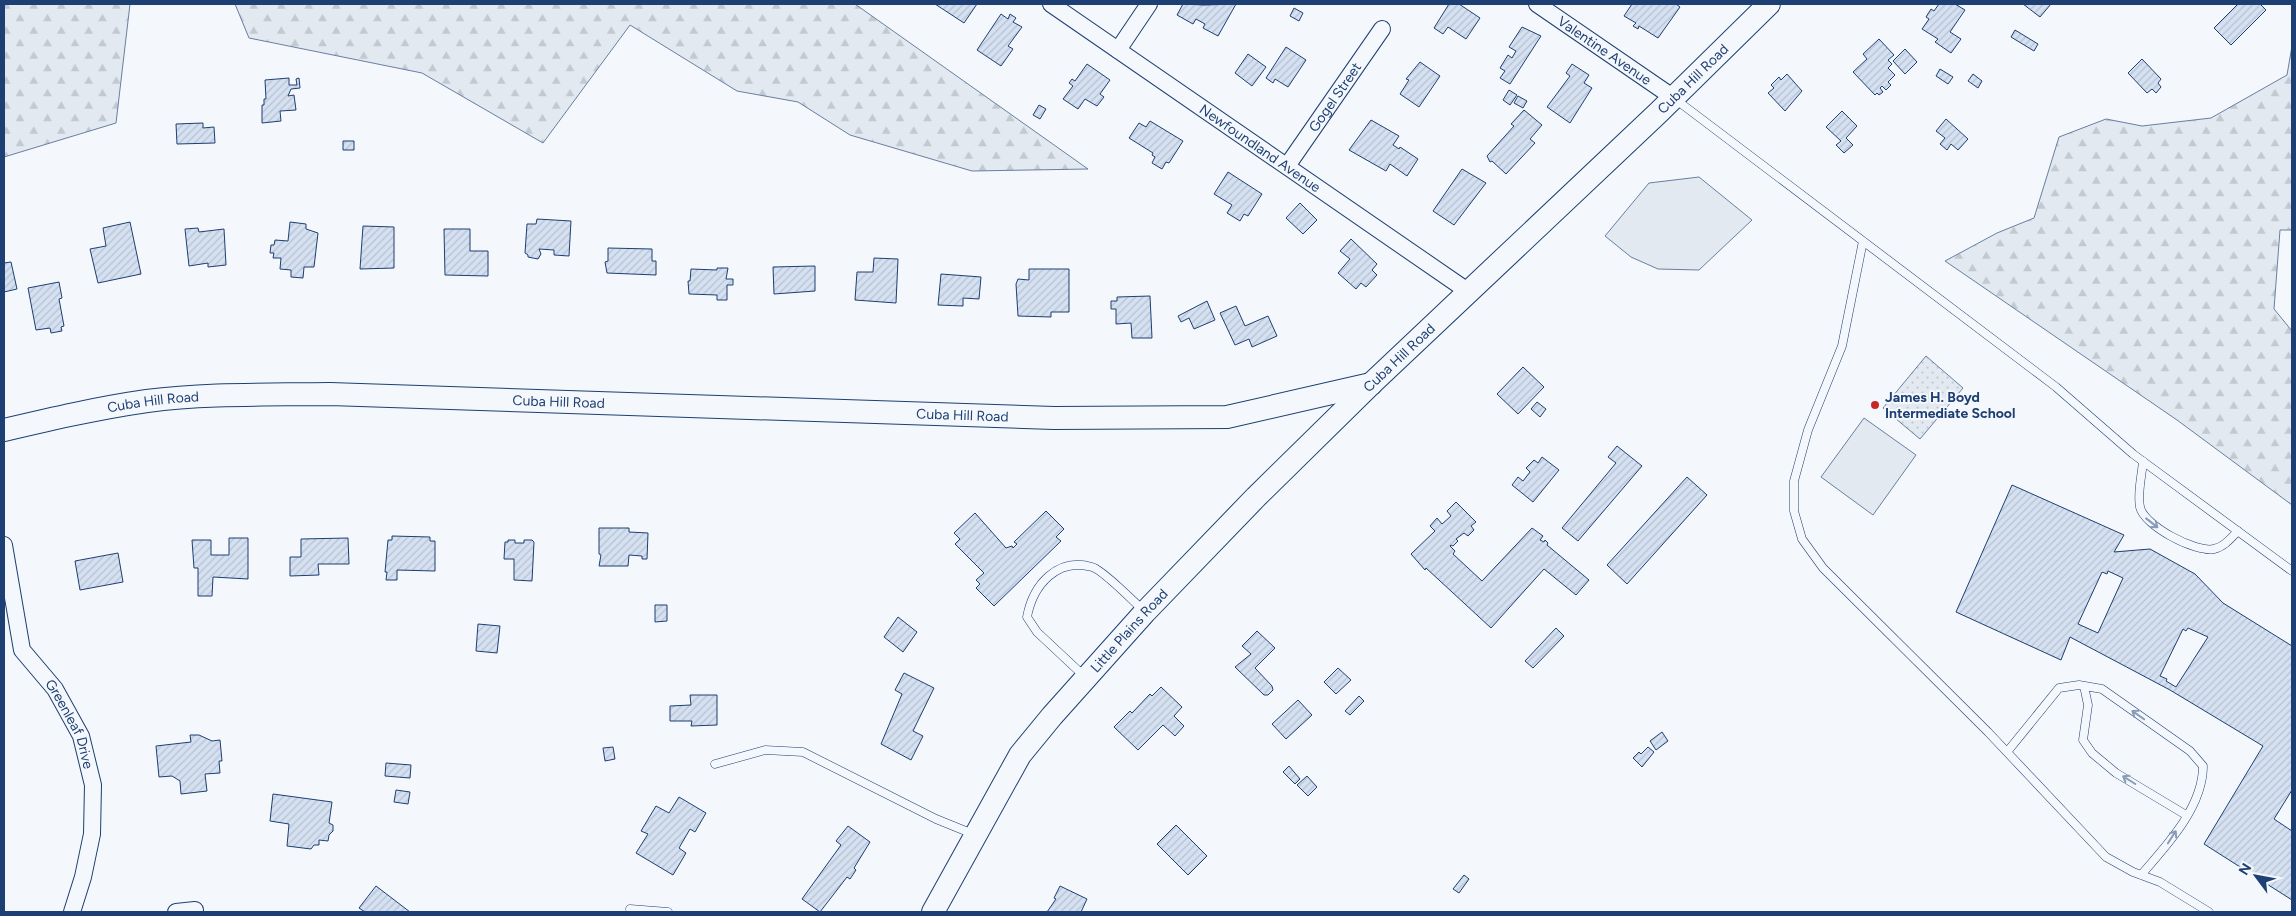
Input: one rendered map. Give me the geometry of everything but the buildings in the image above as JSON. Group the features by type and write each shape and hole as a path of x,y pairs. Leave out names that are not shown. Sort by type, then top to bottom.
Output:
{"main road":[{"name":"Cuba Hill Road","path":"4,430 78,412 148,401 227,395 320,394 1054,418 1227,417 1371,384 1674,98 1769,4"},
{"name":"Little Plains Road","path":"933,912 1020,755 1085,678 1145,612 1249,504 1371,384"}],"street":[{"name":"Newfoundland Avenue","path":"1051,4 1469,292"},
{"path":"1118,50 1149,4"},
{"name":"Valentine Avenue","path":"1537,4 1674,98"},
{"name":"Gogel Street","path":"1287,166 1382,29"},
{"name":"Greenleaf Drive","path":"4,545 22,650 54,690 81,736 93,785 92,834 83,877 72,912"},
{"path":"176,912 195,910"}],"lane":[{"path":"1674,98 2056,387 2143,461 2292,571"},
{"path":"1863,241 1842,346 1808,430 1794,481 1794,512 1802,539 1823,568 2007,752 2106,858 2160,882 2209,912"},
{"path":"2143,461 2140,507 2144,517 2164,532 2203,550 2222,546 2238,532"},
{"path":"1085,678 1036,632 1027,617 1030,600 1039,584 1056,571 1071,566 1094,567 1145,612"},
{"path":"2007,752 2059,688 2084,686 2102,689 2190,751 2203,766 2203,783 2168,843 2141,875"},
{"path":"2084,686 2088,705 2083,740 2092,753 2116,772 2186,815"},
{"path":"715,764 765,750 803,752 936,819 974,835"},
{"path":"630,909 668,912"}],"green space":[{"path":"4,4 130,4 116,123 4,157"},
{"path":"235,4 855,4 1088,169 972,171 850,135 798,102 737,91 630,25 543,143 422,73 249,38"},
{"path":"2292,46 2292,230 2280,230 2274,309 2292,331 2292,505 2177,420 1945,261 1997,233 2034,218 2059,137 2106,119 2142,126 2211,118 2287,75"},
{"path":"1699,177 1752,220 1699,270 1658,269 1631,257 1605,236 1649,183"},
{"path":"1926,356 1963,388 1920,439 1883,408"},
{"path":"1864,418 1916,455 1873,515 1821,477"}],"place":[{"name":"James H. Boyd Intermediate School","path":"1875,405"}]}
